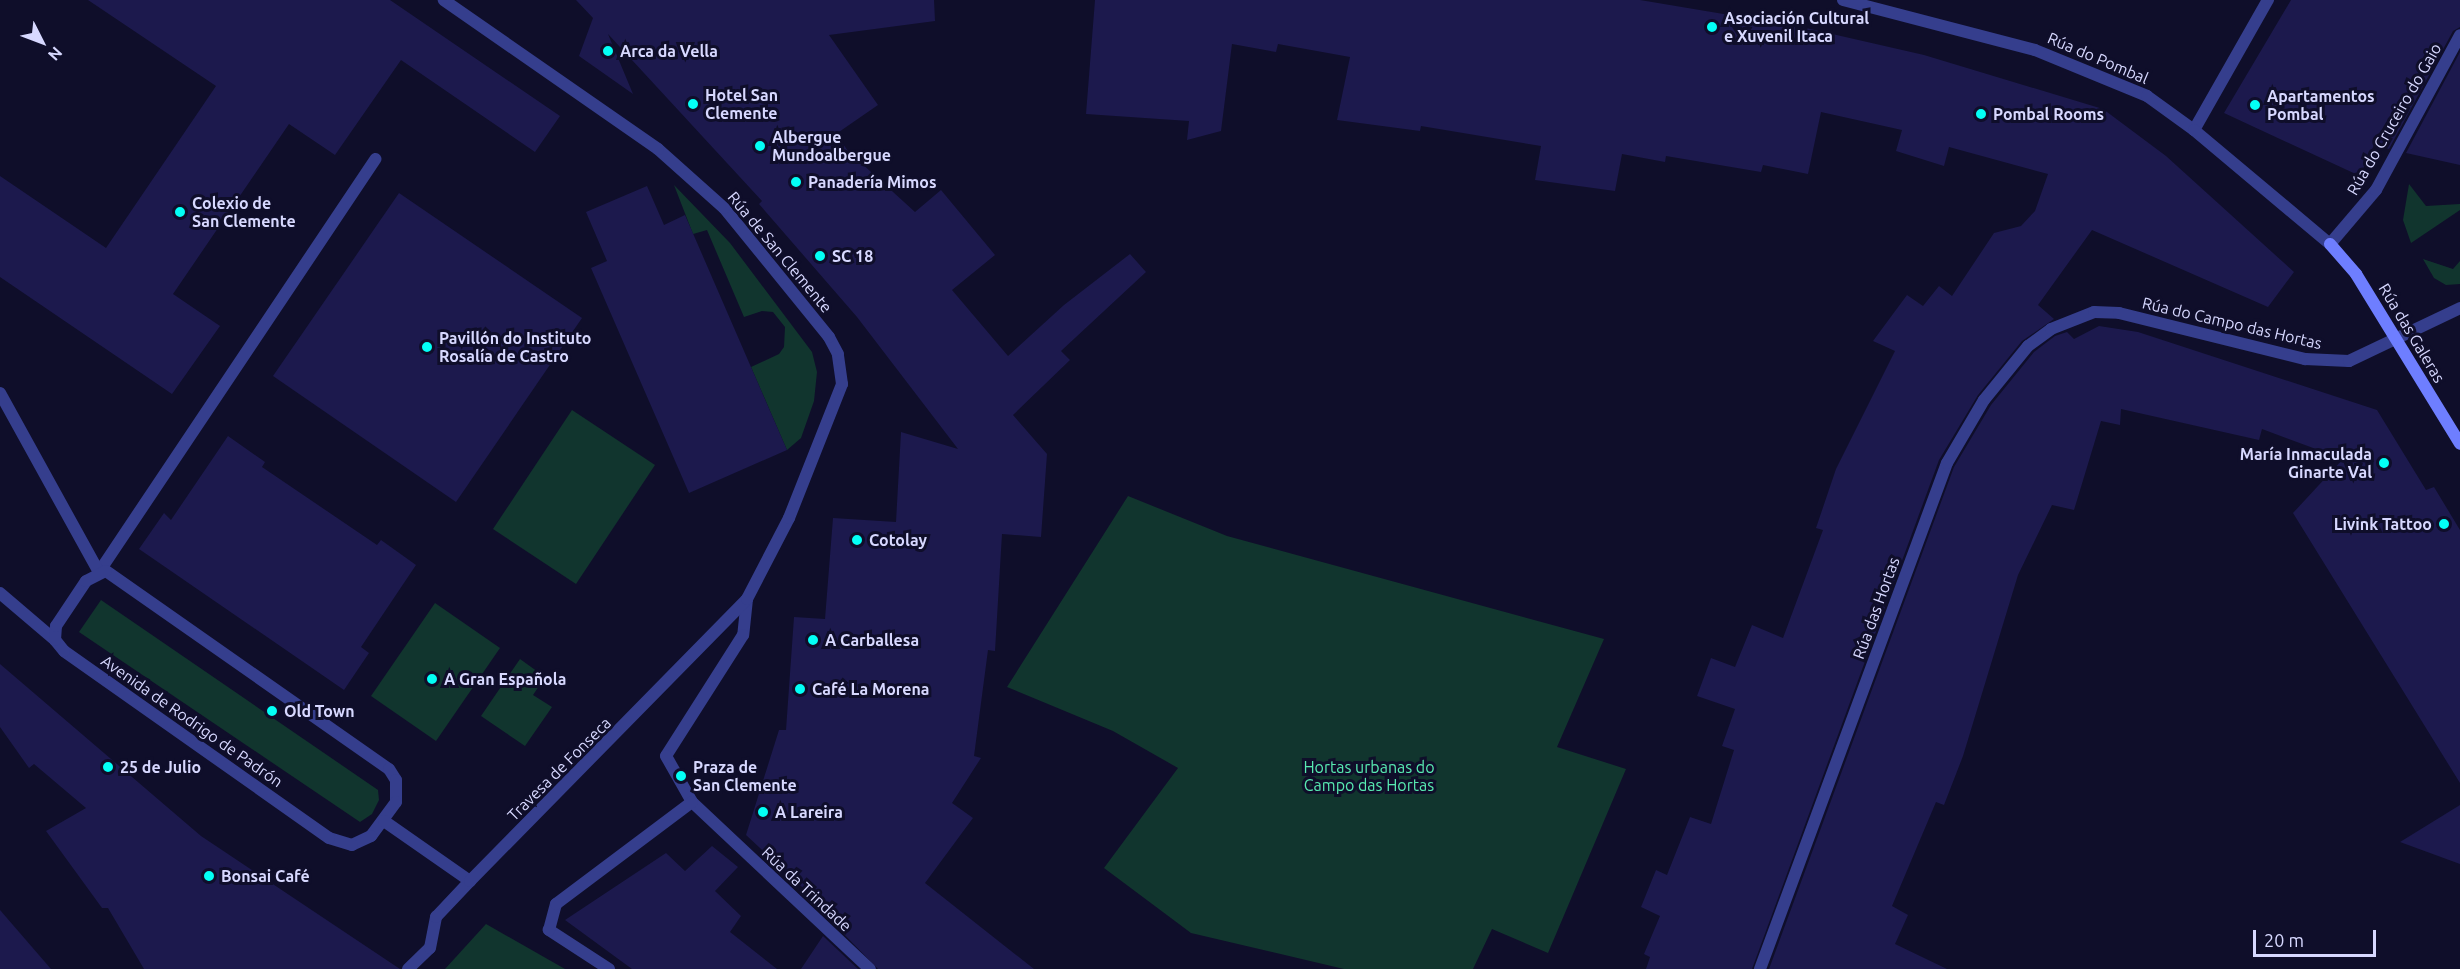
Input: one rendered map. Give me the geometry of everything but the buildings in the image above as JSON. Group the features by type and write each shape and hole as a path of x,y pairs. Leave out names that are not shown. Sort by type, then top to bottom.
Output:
{"main road":[{"name":"Rúa das Galeras","path":"2330,244 2355,274 2460,444"}],"street":[{"name":"Rúa de San Clemente","path":"444,0 658,149 724,208 780,273 838,354 842,384 833,411 777,545 747,599"},
{"name":"Rúa do Pombal","path":"1843,0 1946,24 2072,63 2146,96 2194,130 2330,244"},
{"path":"2194,130 2268,0"},
{"name":"Rúa do Cruceiro do Gaio","path":"2330,244 2376,190 2460,35"},
{"path":"55,640 56,627 68,608 86,581 99,572 375,159"},
{"name":"Rúa do Campo das Hortas","path":"2094,312 2119,312 2329,363 2361,357 2460,308"},
{"name":"Rúa das Hortas","path":"1760,969 1947,463 1984,400 2028,346 2051,329 2094,312"},
{"path":"0,393 99,572"},
{"name":"Avenida de Rodrigo de Padrón","path":"55,640 64,651 329,838 341,843 363,843 384,821 398,791 396,780 380,761 114,575 99,572"},
{"path":"0,593 55,640"},
{"path":"609,969 549,930 556,904 692,802 666,756 743,635 747,599"},
{"name":"Travesa de Fonseca","path":"408,969 430,948 436,917 747,599"},
{"name":"Rúa da Trindade","path":"692,802 870,969"},
{"path":"384,821 470,881"}],"green space":[{"path":"2409,184 2426,206 2460,204 2460,210 2411,243 2403,220"},
{"path":"674,185 730,243 812,352 817,372 814,401 801,438 787,450 751,367 779,354 784,347 785,327 773,312 762,311 744,317 707,230 693,234"},
{"path":"2423,259 2453,269 2460,261 2460,284 2446,285 2434,278"},
{"path":"572,410 655,465 576,584 493,529"},
{"name":"Hortas urbanas do Campo das Hortas","path":"1128,496 1227,536 1604,639 1557,747 1626,769 1548,953 1492,929 1473,969 1344,969 1191,933 1104,868 1178,768 1113,731 1007,687"},
{"path":"101,600 378,790 379,800 372,814 360,822 79,632"},
{"path":"435,603 500,648 436,741 371,696"},
{"path":"520,659 545,677 533,695 552,707 525,746 481,716"},
{"path":"486,924 565,969 445,969"}],"place":[{"name":"Asociación Cultural e Xuvenil Itaca","path":"1712,27"},
{"name":"Arca da Vella","path":"608,51"},
{"name":"Hotel San Clemente","path":"693,104"},
{"name":"Apartamentos Pombal","path":"2255,105"},
{"name":"Pombal Rooms","path":"1981,114"},
{"name":"Albergue Mundoalbergue","path":"760,146"},
{"name":"Panadería Mimos","path":"796,182"},
{"name":"Colexio de San Clemente","path":"180,212"},
{"name":"SC 18","path":"820,256"},
{"name":"Pavillón do Instituto Rosalía de Castro","path":"427,347"},
{"name":"María Inmaculada Ginarte Val","path":"2384,463"},
{"name":"Livink Tattoo","path":"2444,524"},
{"name":"Cotolay","path":"857,540"},
{"name":"A Carballesa","path":"813,640"},
{"name":"A Gran Española","path":"432,679"},
{"name":"Café La Morena","path":"800,689"},
{"name":"Old Town","path":"272,711"},
{"name":"25 de Julio","path":"108,767"},
{"name":"Praza de San Clemente","path":"681,776"},
{"name":"A Lareira","path":"763,812"},
{"name":"Bonsai Café","path":"209,876"}]}
